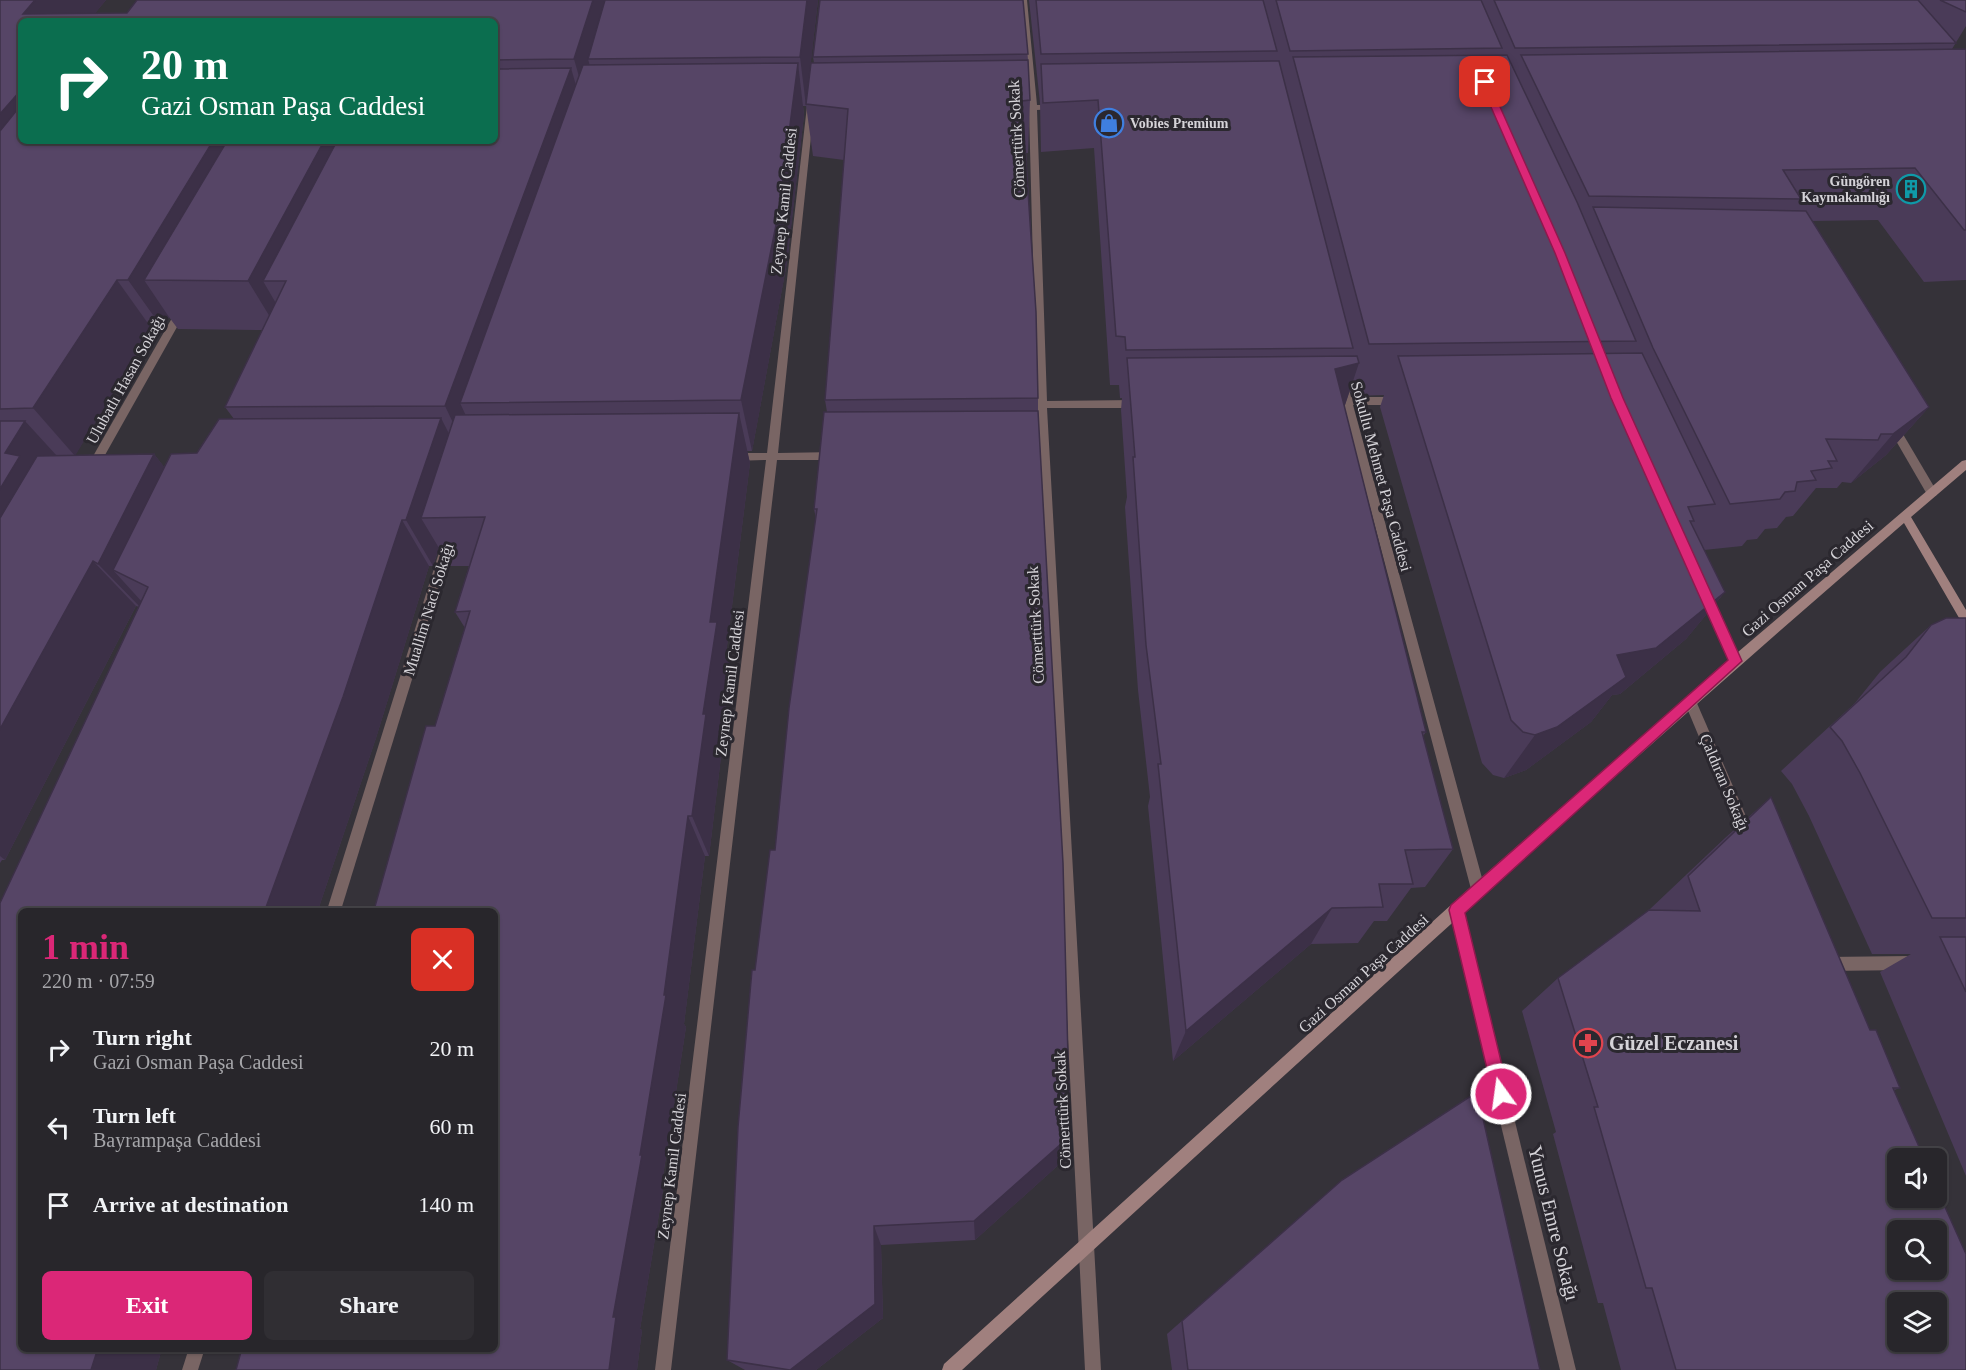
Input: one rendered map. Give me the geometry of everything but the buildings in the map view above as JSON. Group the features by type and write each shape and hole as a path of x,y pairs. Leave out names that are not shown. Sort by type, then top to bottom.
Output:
{"street":[{"name":"Cömerttürk Sokak","path":"1023,0 1034,108 1041,405 1037,455 1093,1370"},
{"path":"1010,108 1068,107"},
{"name":"Zeynep Kamil Caddesi","path":"663,1370 772,456 810,108"},
{"name":"Ulubatlı Hasan Sokağı","path":"84,483 101,463 189,297"},
{"name":"Sokullu Mehmet Paşa Caddesi","path":"1341,379 1478,889"},
{"path":"1323,402 1405,401"},
{"path":"1041,405 1147,404"},
{"path":"1890,421 1932,493"},
{"path":"725,457 843,456"},
{"path":"83,463 101,463"},
{"name":"Gazi Osman Paşa Caddesi","path":"951,1370 1478,889 1690,701 1966,464"},
{"path":"1905,516 1966,620"},
{"name":"Muallim Naci Sokağı","path":"335,908 453,527"},
{"path":"1702,588 1736,661"},
{"name":"Çaldıran Sokağı","path":"1690,701 1755,855"},
{"name":"Yunus Emre Sokağı","path":"1456,910 1568,1370"},
{"path":"1813,964 1931,963"},
{"path":"190,1370 196,1352"}],"place":[{"name":"Vobies Premium","path":"1109,123"},
{"name":"Güngören Kaymakamlığı","path":"1911,189"},
{"name":"Güzel Eczanesi","path":"1588,1043"}],"route":[{"path":"1485,82 1560,253 1617,398 1736,661 1456,910 1501,1094"}]}
